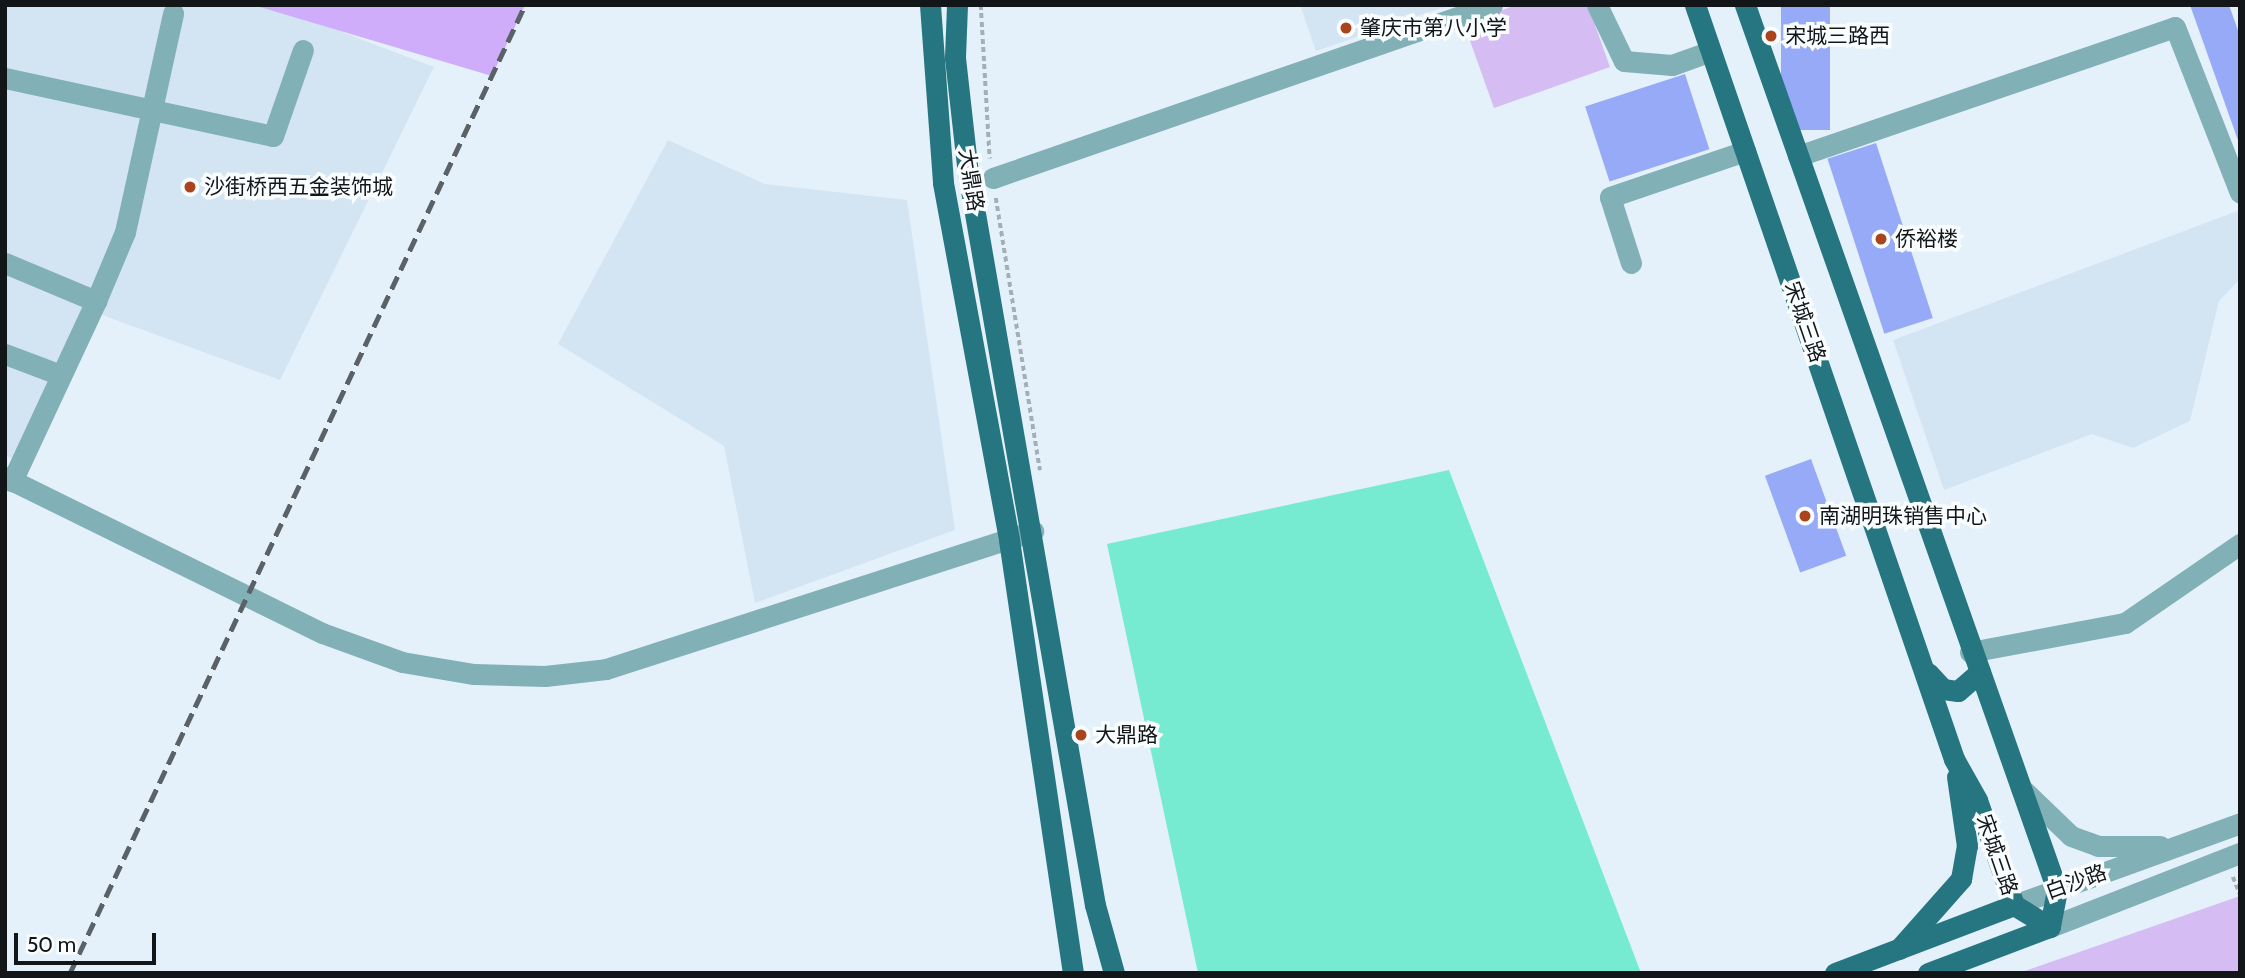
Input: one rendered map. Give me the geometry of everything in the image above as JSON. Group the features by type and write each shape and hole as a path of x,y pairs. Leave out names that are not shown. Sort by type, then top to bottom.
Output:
{"main road":[{"name":"大鼎路","path":"930,5 943,183 1009,540 1073,973"},
{"name":"大鼎路","path":"957,5 955,58 968,173 1033,531 1095,905 1114,973"},
{"name":"宋城三路","path":"1695,5 1925,668 1954,759 1977,800 2014,905 2050,927"},
{"path":"1745,5 1969,652 1980,672 2057,890 2050,927"},
{"path":"1925,668 1943,689 1958,691 1980,672"},
{"path":"1899,949 1961,879 1967,846 1954,759"},
{"name":"白沙路","path":"1835,973 2014,905"},
{"name":"白沙路","path":"1928,973 2050,927"}],"street":[{"path":"993,178 1492,5"},
{"path":"1597,5 1624,61 1672,65 1711,51"},
{"path":"173,13 125,232 96,301 9,479 322,633 402,662 474,674 545,676 606,669 1033,531"},
{"path":"1798,156 2175,27 2240,193"},
{"path":"5,78 273,136 303,50"},
{"path":"1631,263 1610,197 1745,151"},
{"path":"5,263 96,301"},
{"path":"5,354 61,375"},
{"path":"1969,652 2125,623 2240,544"},
{"path":"2021,787 2071,836 2098,846 2172,846"},
{"name":"白沙路","path":"2014,905 2240,823"},
{"name":"白沙路","path":"2050,927 2240,853"}],"path":[{"path":"981,5 993,178 1042,457 1039,482"}],"shaded area":[{"name":"沙街桥西五金装饰城","path":"5,5 271,5 434,67 280,380 83,308 57,362 5,347"},
{"path":"253,5 525,5 492,76"},
{"name":"肇庆市第八小学","path":"1300,5 1450,5 1316,51"},
{"path":"1516,5 1588,5 1610,67 1494,108 1464,24"},
{"path":"668,140 765,184 907,200 955,530 755,603 724,446 558,344"},
{"path":"2240,210 2240,279 2219,301 2190,421 2133,448 2092,434 1944,490 1893,340"},
{"path":"5,354 54,373 17,461 5,455"},
{"path":"1449,470 1641,973 1198,973 1107,544"},
{"path":"2240,896 2240,973 2019,973"}],"building":[{"path":"1781,5 1830,5 1830,130 1781,130"},
{"path":"2190,5 2229,5 2240,36 2240,146"},
{"path":"1685,74 1709,149 1610,182 1585,106"},
{"name":"侨裕楼","path":"1876,143 1933,318 1884,334 1827,159"},
{"name":"南湖明珠销售中心","path":"1811,459 1846,556 1800,573 1765,476"}],"railway":[{"path":"70,973 525,5"}],"place":[{"name":"肇庆市第八小学","path":"1346,28"},
{"name":"宋城三路西","path":"1771,36"},
{"name":"沙街桥西五金装饰城","path":"190,187"},
{"name":"侨裕楼","path":"1881,239"},
{"name":"南湖明珠销售中心","path":"1805,516"},
{"name":"大鼎路","path":"1081,735"}]}
